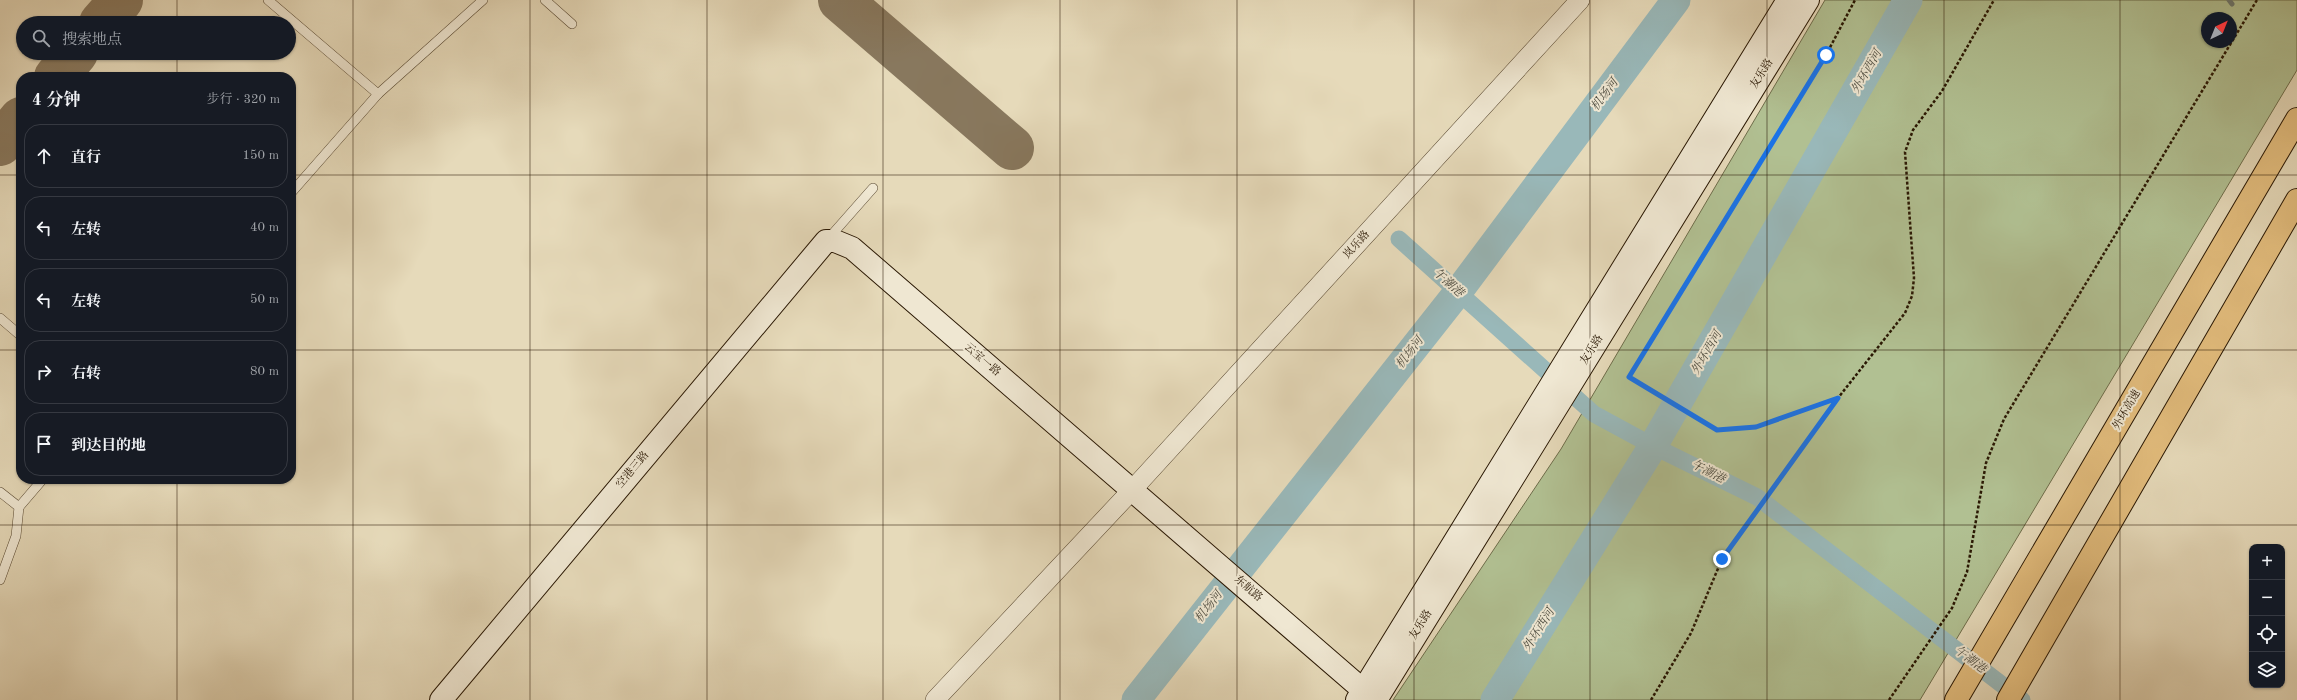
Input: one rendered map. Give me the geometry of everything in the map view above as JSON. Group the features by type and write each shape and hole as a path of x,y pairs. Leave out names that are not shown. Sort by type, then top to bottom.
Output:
{"highway":[{"name":"外环高速","path":"1958,696 2297,119"},
{"path":"2008,700 2297,200"}],"street":[{"name":"岚乐路","path":"935,700 1133,489 1580,0"},
{"name":"友乐路","path":"1576,360 1788,0"},
{"name":"友乐路","path":"1368,697 1534,426 1808,0"},
{"name":"云宝一路","path":"826,241 835,241 852,248 1133,489"},
{"name":"空港三路","path":"442,700 826,241"},
{"name":"东航路","path":"1133,489 1368,697"},
{"path":"1333,667 1368,697"}],"lane":[{"path":"268,0 287,16"},
{"path":"296,187 378,94 483,0"},
{"path":"546,0 572,24"},
{"path":"296,24 378,94"},
{"path":"826,241 873,188"},
{"path":"0,318 16,332"},
{"path":"0,580 16,536 19,507 39,484"},
{"path":"0,492 19,507"}],"path":[{"path":"1838,398 1756,427 1717,430 1629,377 1826,55 1855,0"},
{"path":"1650,700 1691,633 1722,559 1838,398 1905,313 1912,296 1912,224 1905,152 1913,130 1942,91 1994,0"},
{"path":"1889,700 1922,654 1952,608 1968,572 1986,463 2004,419 2258,0"}],"green space":[{"path":"1825,0 2297,0 2297,70 1920,700 1393,700 1561,449"}],"waterway":[{"name":"机场河","path":"1136,700 1458,292 1676,0"},
{"name":"外环西河","path":"1495,700 1653,446 1908,0"},
{"path":"2229,0 2232,4"},
{"name":"午潮港","path":"1399,239 1594,414 1653,446 1757,497 2022,700"}],"taxiway":[{"path":"107,16 121,0"},
{"path":"840,0 1012,148"},
{"path":"60,72 70,60"},
{"path":"0,144 16,125"}],"route":[{"path":"1722,559 1838,398 1756,427 1717,430 1629,377 1826,55"}]}
